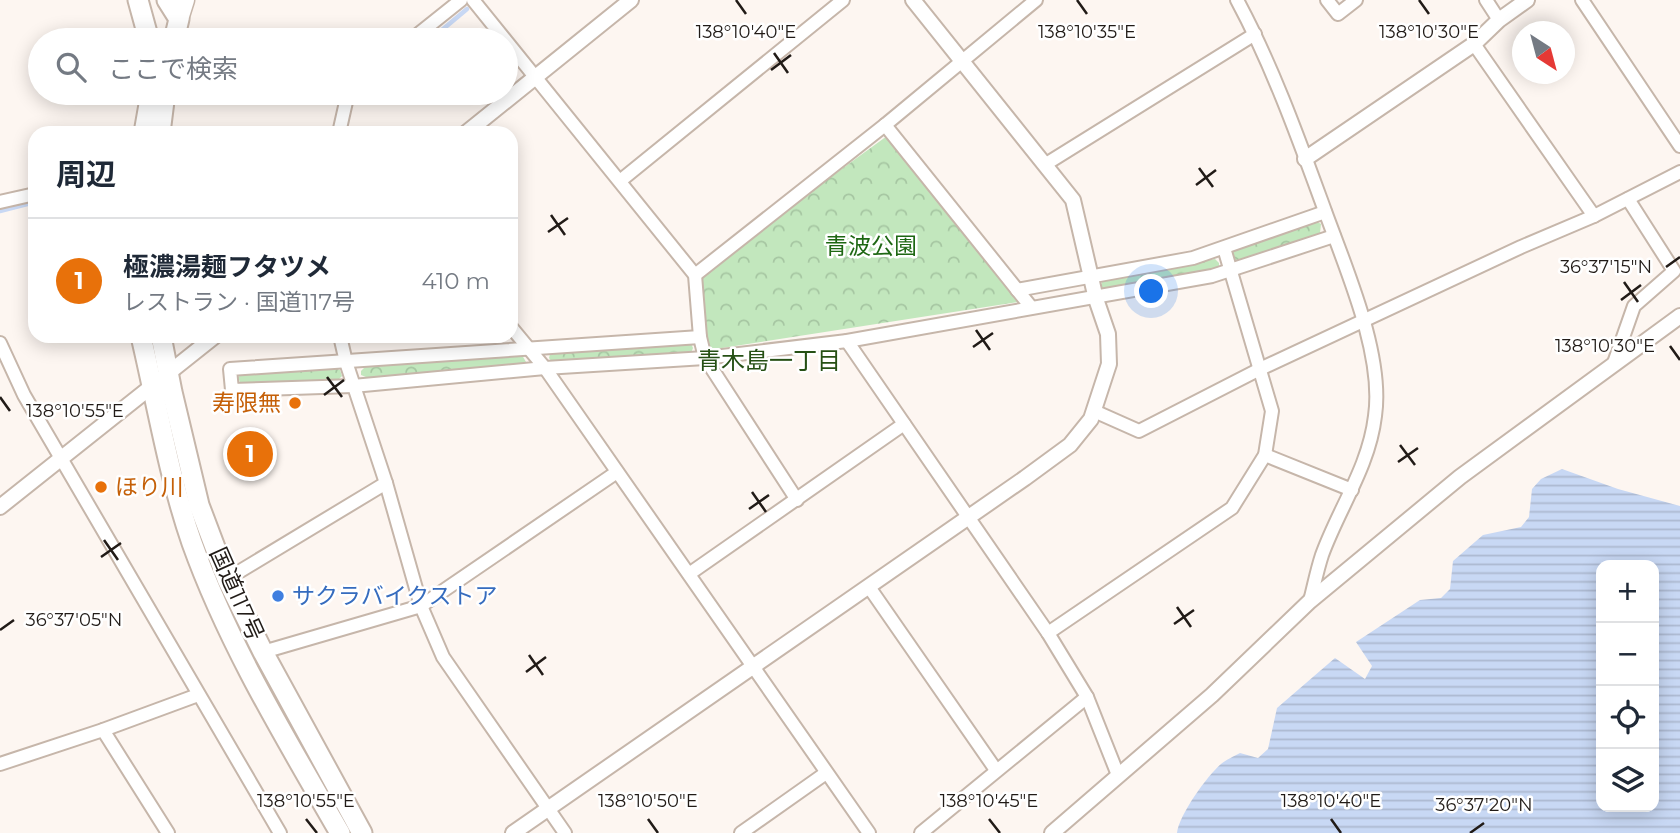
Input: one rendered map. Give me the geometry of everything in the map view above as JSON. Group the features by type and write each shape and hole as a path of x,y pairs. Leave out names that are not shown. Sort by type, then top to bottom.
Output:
{"highway":[{"path":"138,0 146,28"},
{"path":"167,0 182,9 176,28"},
{"path":"145,126 149,105"},
{"path":"161,126 164,105"},
{"name":"国道117号","path":"143,343 163,435 192,542 251,679 340,833"},
{"name":"国道117号","path":"162,343 200,505 227,579 263,652 362,833"}],"street":[{"path":"426,28 461,0"},
{"path":"473,0 496,28"},
{"path":"518,92 631,0"},
{"path":"621,181 843,0"},
{"path":"513,833 1070,445 1091,419 1109,364 1108,334 1096,299 1073,200 913,0"},
{"path":"695,275 885,125 1037,0"},
{"path":"1237,0 1255,34 1306,159 1363,321 1374,367 1376,415 1366,456 1322,555 1310,601"},
{"path":"1327,0 1338,14 1356,0"},
{"path":"1486,0 1499,20"},
{"path":"1306,159 1474,44 1499,20 1527,0"},
{"path":"1582,0 1680,146"},
{"path":"1046,164 1255,34"},
{"path":"1474,44 1594,216"},
{"path":"518,54 695,275 700,337 705,358 797,500"},
{"path":"341,126 345,105"},
{"path":"475,126 502,105"},
{"path":"885,125 1031,307"},
{"path":"1094,411 1139,432 1260,369 1521,247 1594,216 1680,172"},
{"path":"0,202 28,196"},
{"path":"1614,363 1634,306 1674,271 1628,199"},
{"path":"1017,290 1193,258 1325,212"},
{"path":"700,337 230,369 232,390 354,386 545,368 705,358 847,341 1031,307 1096,299 1212,276 1334,236"},
{"path":"1048,633 1232,508 1265,455 1272,411 1223,248"},
{"path":"1052,833 1212,695 1310,601 1460,477 1680,316"},
{"path":"518,336 545,368 869,833"},
{"path":"847,341 1048,633 1087,697 1118,775"},
{"path":"0,343 24,395 280,833"},
{"path":"0,507 206,343"},
{"path":"342,343 421,606 443,657 565,833"},
{"path":"689,574 904,424"},
{"path":"1265,455 1352,490"},
{"path":"263,652 421,606 617,472"},
{"path":"227,579 386,483"},
{"path":"869,587 996,770"},
{"path":"0,764 198,695"},
{"path":"921,833 1087,697"},
{"path":"103,730 168,833"},
{"path":"741,833 827,773"}],"green space":[{"name":"青波公園","path":"887,136 1018,302 709,350 699,273"},
{"path":"1316,221 1321,224 1320,233 1237,264 1229,257 1233,250"},
{"path":"1215,259 1219,267 1214,270 1105,292 1101,286 1102,282 1108,279"},
{"path":"690,341 693,348 691,353 686,355 554,365 549,358 550,354 556,351"},
{"path":"522,355 526,362 523,367 371,379 361,375 365,367"},
{"path":"331,367 340,370 342,376 338,380 241,385 238,377 243,374"}],"water":[{"path":"1562,469 1618,489 1680,506 1680,833 1177,833 1188,806 1215,770 1240,753 1258,758 1268,749 1277,708 1335,658 1365,679 1372,666 1356,642 1420,600 1441,598 1450,589 1453,561 1483,535 1521,527 1529,517 1532,489 1541,479"}],"waterway":[{"path":"444,28 467,9"},
{"path":"0,211 28,204"}],"place":[{"name":"寿限無","path":"295,403"},
{"name":"極濃湯麺フタツメ","path":"250,454"},
{"name":"ほり川","path":"101,487"},
{"name":"サクラバイクストア","path":"278,596"}],"district":[{"name":"青木島一丁目","path":"769,361"}]}
